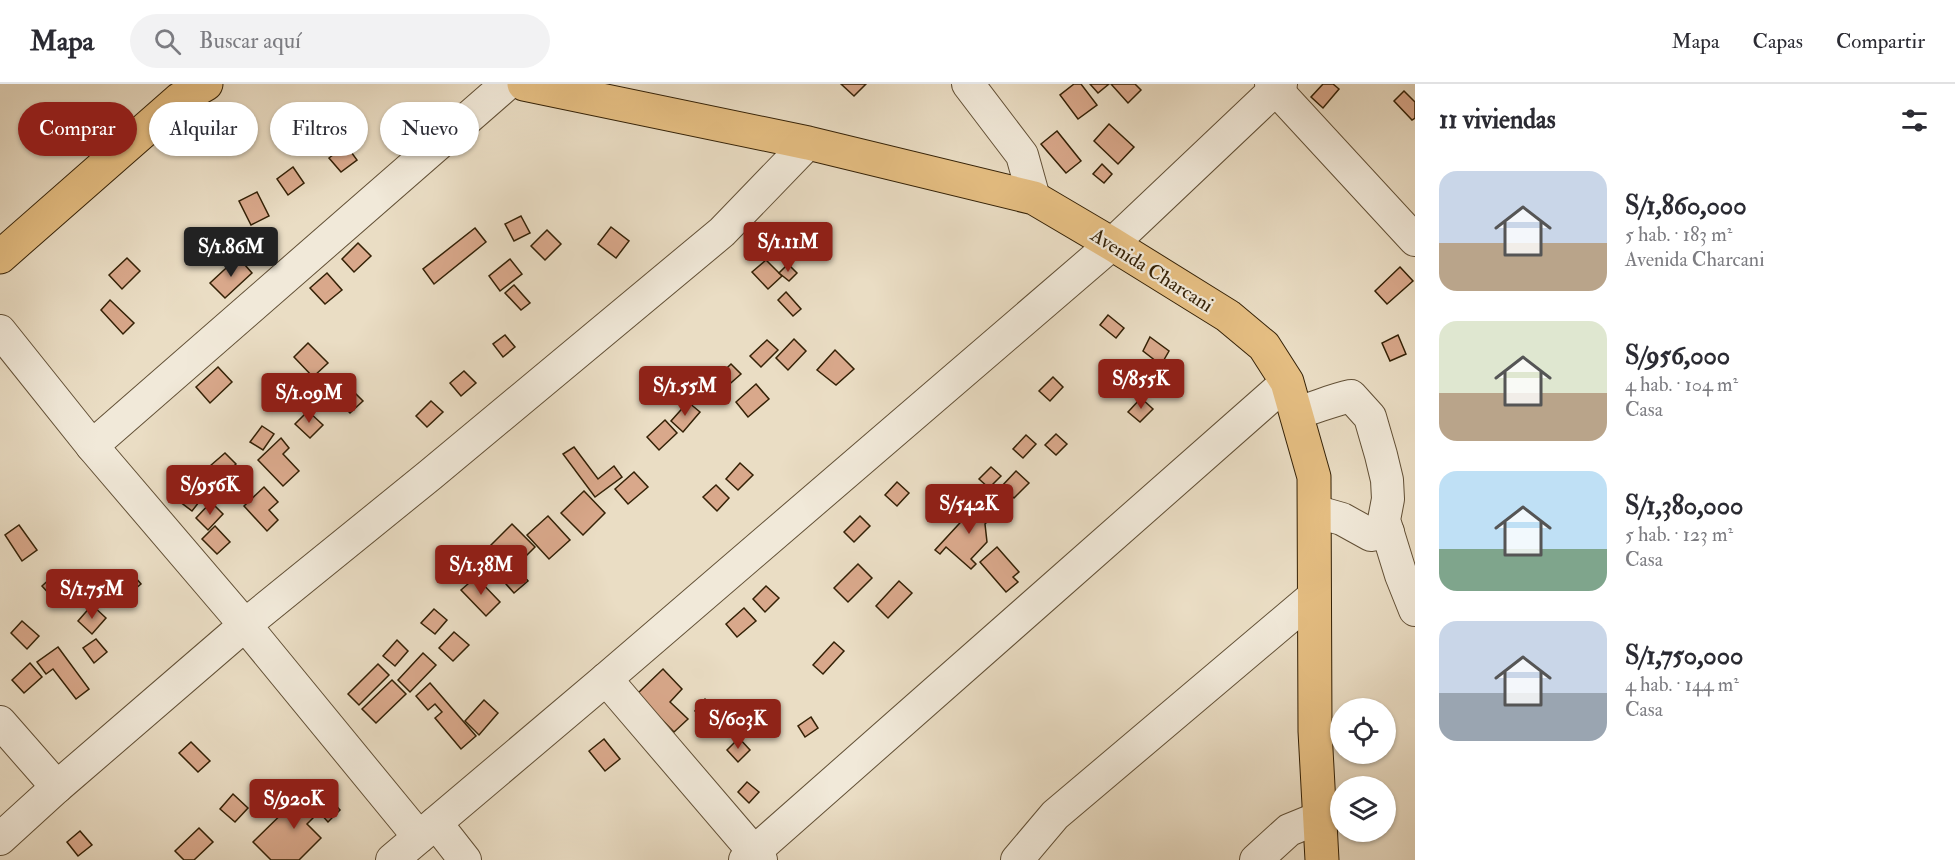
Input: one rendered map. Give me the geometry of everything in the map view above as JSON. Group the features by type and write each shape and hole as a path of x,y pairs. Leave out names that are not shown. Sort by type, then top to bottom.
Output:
{"main road":[{"path":"0,257 180,99 206,84"},
{"name":"Avenida Charcani","path":"524,84 808,143 1034,198 1228,316 1264,346 1292,398 1314,477 1314,731 1322,860"}],"street":[{"path":"92,446 507,84"},
{"path":"968,84 1022,154 1034,198"},
{"path":"392,860 1112,244 1276,86 1415,240"},
{"path":"0,839 245,625 439,468 722,232 808,143"},
{"path":"0,331 92,446 245,625 427,830 465,860"},
{"path":"606,679 753,857 1292,398 1322,406 1332,400 1351,396 1370,417 1387,480 1388,499 1384,520 1401,575 1415,610"},
{"path":"1314,511 1342,519 1371,534 1388,532"},
{"path":"1017,860 1055,815 1314,596"},
{"path":"0,722 57,788"},
{"path":"1256,860 1289,830 1321,817"}],"building":[{"path":"841,84 866,84 854,96"},
{"path":"1074,84 1081,84 1097,105 1078,119 1060,95"},
{"path":"1090,84 1109,84 1098,93"},
{"path":"1111,84 1135,84 1141,90 1128,103"},
{"path":"1323,84 1333,84 1339,89 1323,108 1311,97"},
{"path":"1404,91 1415,102 1415,118 1412,120 1394,101"},
{"path":"1109,124 1134,147 1118,164 1094,141"},
{"path":"1057,131 1081,161 1066,173 1041,144"},
{"path":"354,156 357,160 341,172 329,158"},
{"path":"1102,164 1112,174 1104,183 1093,174"},
{"path":"293,167 304,183 288,195 277,179"},
{"path":"257,192 269,216 251,225 239,201"},
{"path":"521,216 530,233 514,241 505,224"},
{"path":"611,227 629,241 616,258 598,244"},
{"path":"475,228 486,242 434,284 423,269"},
{"path":"547,230 561,244 545,260 531,246"},
{"path":"358,243 371,256 354,272 342,259"},
{"path":"238,257 252,273 225,298 210,283"},
{"path":"127,258 140,271 122,289 109,275"},
{"path":"510,259 522,274 500,291 489,276"},
{"path":"766,260 782,276 768,289 752,272"},
{"path":"788,264 797,273 789,281 779,273"},
{"path":"1400,267 1413,281 1387,304 1375,291"},
{"path":"327,273 342,290 325,304 310,288"},
{"path":"514,285 530,303 521,310 505,293"},
{"path":"786,292 801,309 793,316 778,300"},
{"path":"110,300 134,323 123,334 101,310"},
{"path":"1108,315 1124,328 1116,338 1100,325"},
{"path":"505,335 515,347 503,357 493,344"},
{"path":"1398,335 1406,354 1390,361 1382,343"},
{"path":"1150,337 1169,351 1161,365 1143,351"},
{"path":"794,339 806,351 788,370 776,358"},
{"path":"767,340 778,350 761,367 750,356"},
{"path":"308,343 328,363 313,377 294,357"},
{"path":"835,350 854,369 836,385 817,370"},
{"path":"731,364 741,374 724,389 715,379"},
{"path":"218,367 232,382 210,403 196,387"},
{"path":"464,371 476,383 461,396 450,383"},
{"path":"280,374 291,386 280,398 269,386"},
{"path":"1053,377 1063,387 1050,401 1039,391"},
{"path":"756,384 769,399 748,417 736,402"},
{"path":"350,388 363,401 350,413 337,400"},
{"path":"1141,398 1153,409 1140,422 1128,412"},
{"path":"431,401 443,412 427,427 416,416"},
{"path":"688,402 700,412 683,432 671,421"},
{"path":"308,411 323,425 310,438 295,424"},
{"path":"665,420 677,433 659,450 647,437"},
{"path":"262,426 274,434 263,450 250,442"},
{"path":"1056,434 1067,444 1056,455 1045,445"},
{"path":"1026,435 1036,444 1023,458 1013,449"},
{"path":"281,438 289,448 283,454 299,471 283,486 258,460"},
{"path":"574,447 598,479 614,466 622,477 595,497 563,454"},
{"path":"225,453 236,464 221,478 210,466"},
{"path":"740,463 753,475 738,490 726,479"},
{"path":"991,467 1001,476 989,488 979,479"},
{"path":"1016,471 1029,483 1014,498 1001,487"},
{"path":"634,472 648,487 628,504 615,489"},
{"path":"897,482 909,493 897,506 885,495"},
{"path":"186,484 203,497 192,511 175,498"},
{"path":"716,485 729,498 717,511 703,497"},
{"path":"264,487 278,502 269,510 278,520 267,531 244,506"},
{"path":"584,491 605,513 583,535 561,513"},
{"path":"981,500 995,513 985,524 987,542 971,559 976,564 971,569 946,547 940,554 935,550"},
{"path":"211,502 223,514 208,530 196,518"},
{"path":"548,516 570,540 549,559 527,535"},
{"path":"860,516 870,526 854,542 844,532"},
{"path":"512,524 535,547 519,563 508,552 498,563 486,550"},
{"path":"19,525 37,550 22,561 5,535"},
{"path":"215,526 230,542 217,554 202,539"},
{"path":"997,547 1019,572 1013,577 1018,582 1006,592 980,562"},
{"path":"858,564 872,578 848,602 834,588"},
{"path":"129,570 141,584 122,600 111,586"},
{"path":"520,571 528,581 514,593 506,584"},
{"path":"54,575 65,587 53,598 42,586"},
{"path":"476,577 500,602 486,616 461,590"},
{"path":"899,581 912,593 888,618 876,606"},
{"path":"766,586 779,598 765,612 753,599"},
{"path":"92,605 106,618 92,634 78,621"},
{"path":"744,608 756,621 737,637 726,624"},
{"path":"434,609 447,620 435,634 421,623"},
{"path":"22,621 39,636 27,649 11,633"},
{"path":"454,632 469,645 453,661 439,648"},
{"path":"96,639 107,652 94,663 83,648"},
{"path":"397,640 408,651 395,666 383,656"},
{"path":"834,642 844,651 823,674 813,665"},
{"path":"58,647 89,689 76,699 53,669 46,674 37,662"},
{"path":"423,653 436,665 410,692 398,680"},
{"path":"30,663 42,677 24,693 12,680"},
{"path":"378,664 389,675 359,705 348,694"},
{"path":"663,669 682,689 670,702 688,719 674,732 637,694"},
{"path":"392,680 406,694 376,723 362,709"},
{"path":"430,683 476,736 461,749 435,718 442,712 435,704 428,710 416,696"},
{"path":"705,699 717,710 706,721 695,711"},
{"path":"484,700 498,713 479,735 465,721"},
{"path":"811,717 818,728 805,737 798,726"},
{"path":"739,738 750,750 738,762 727,750"},
{"path":"604,739 620,759 605,771 589,751"},
{"path":"191,742 210,761 198,772 179,753"},
{"path":"747,782 759,792 749,803 738,792"},
{"path":"313,793 326,807 332,801 340,810 328,822 319,812 307,824 321,838 299,860 271,860 253,842 299,797 304,802"},
{"path":"233,794 248,808 235,822 220,809"},
{"path":"199,828 213,842 194,860 184,860 175,851"},
{"path":"80,831 92,845 78,856 67,842"}]}
